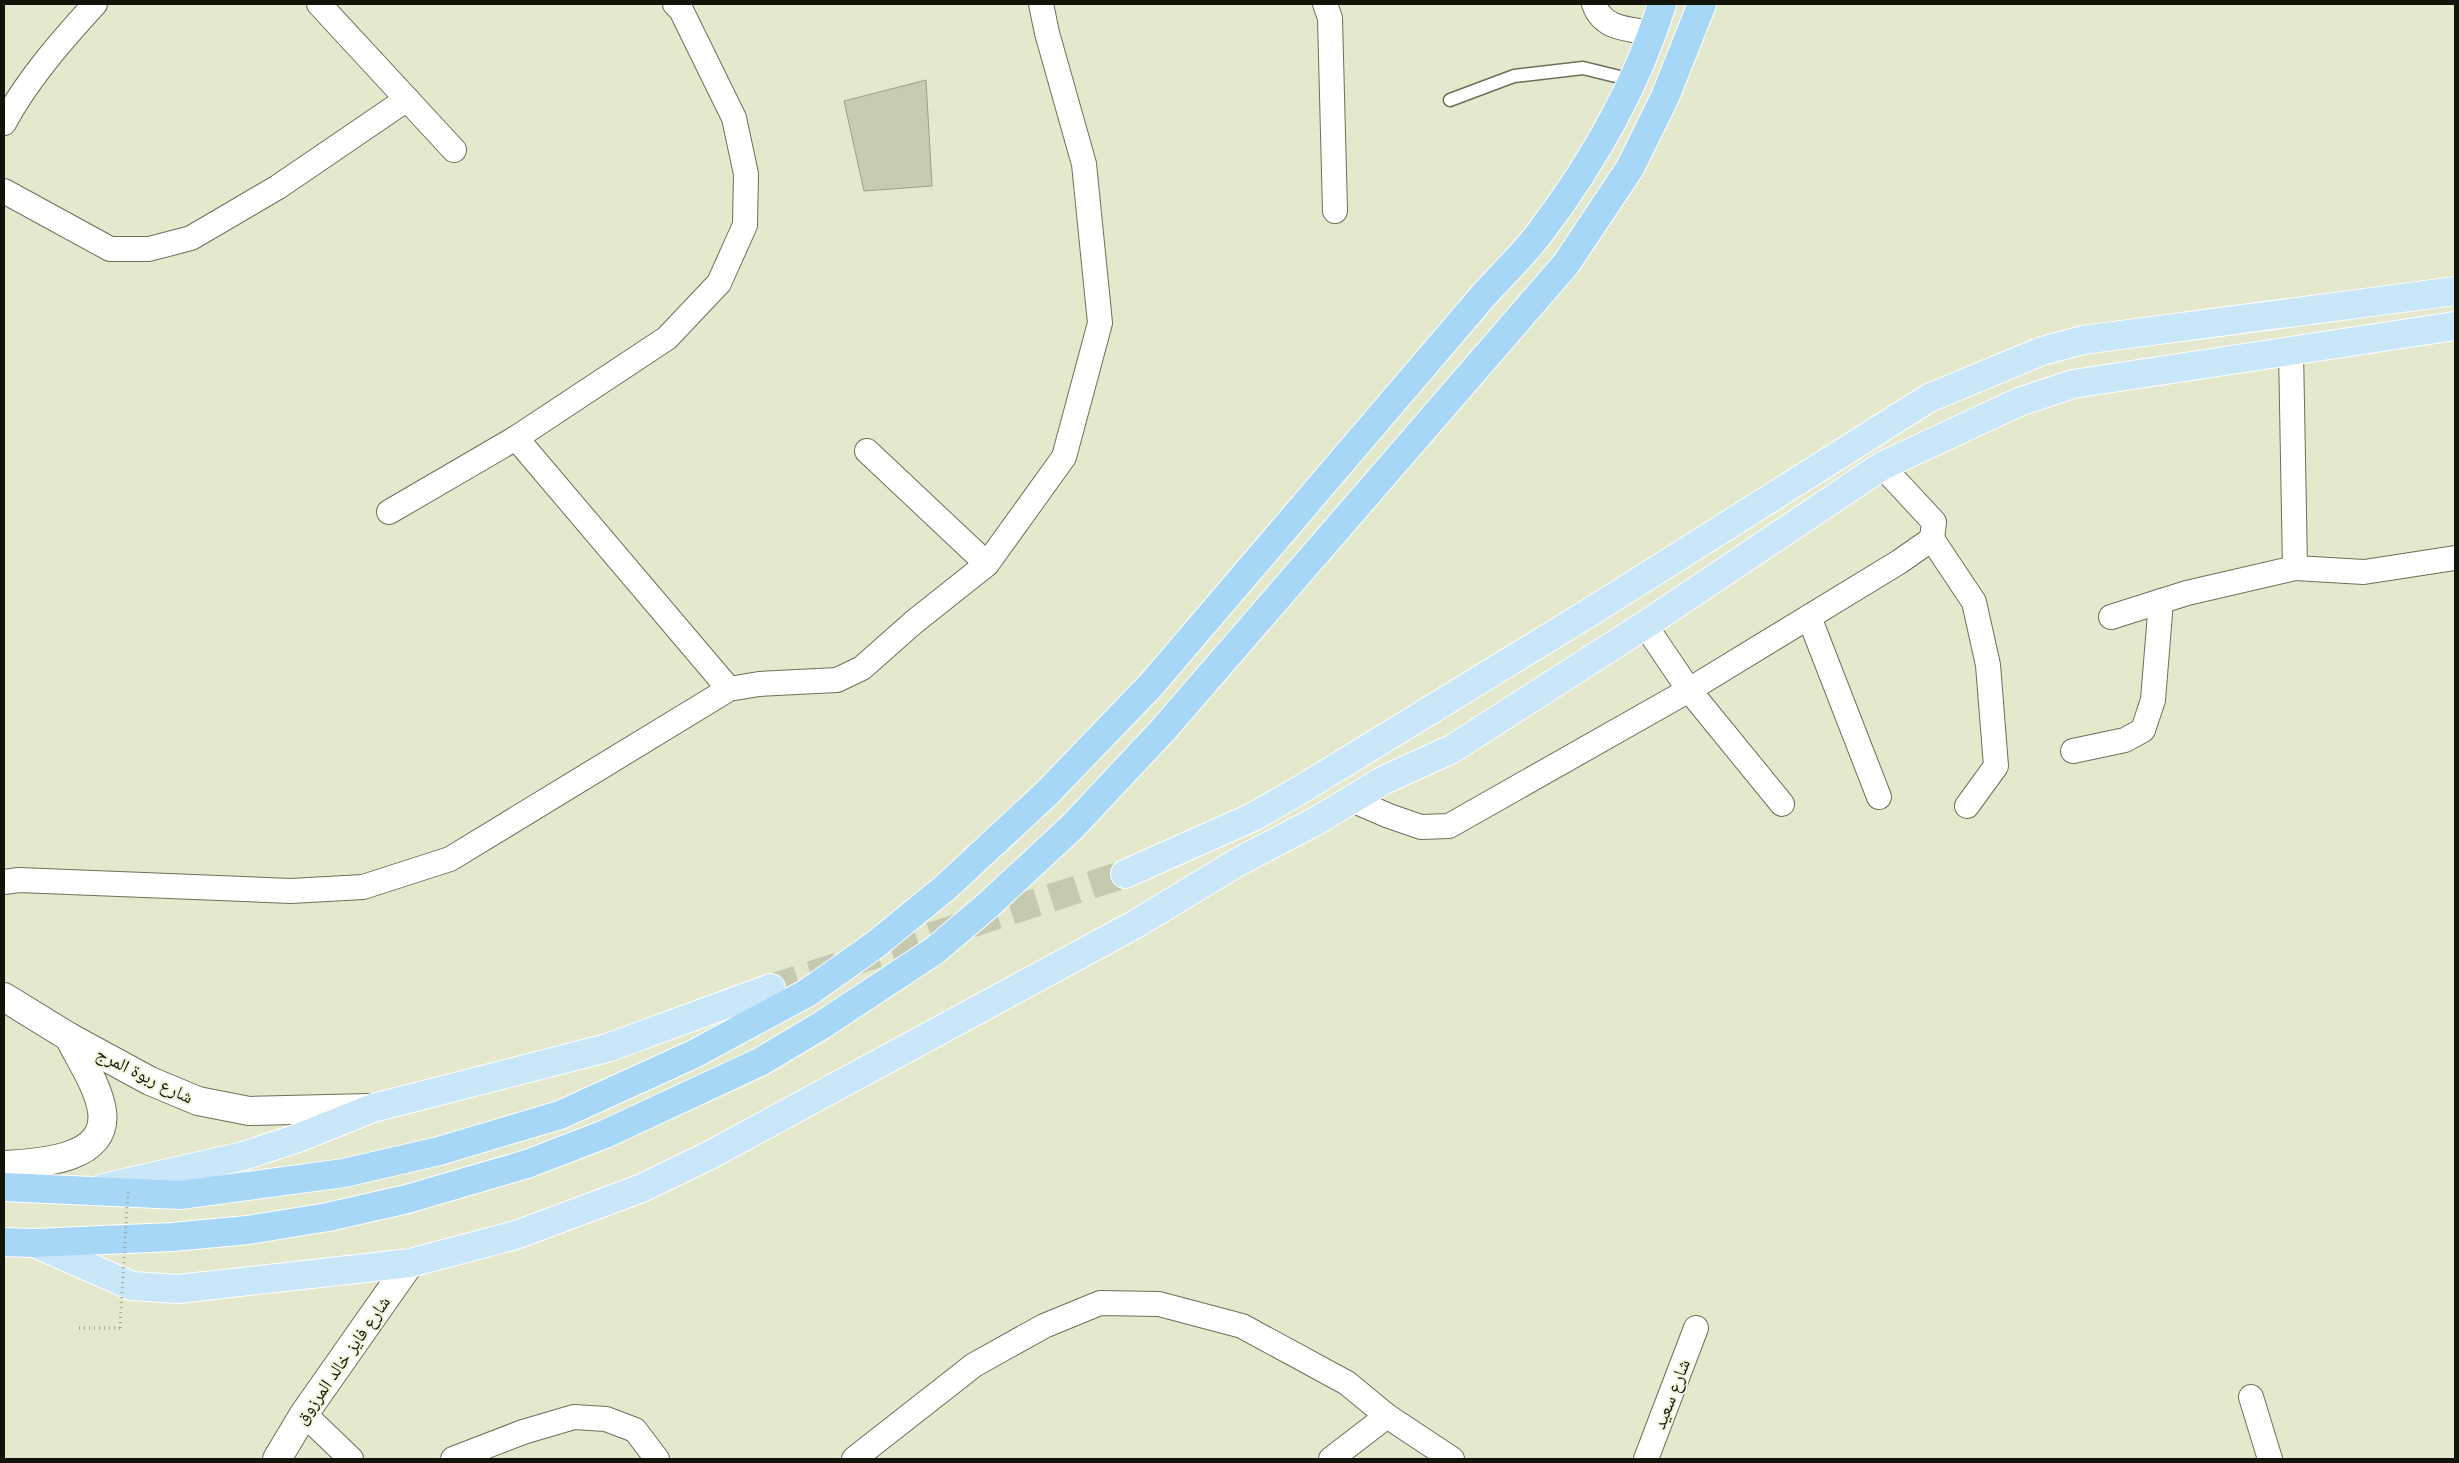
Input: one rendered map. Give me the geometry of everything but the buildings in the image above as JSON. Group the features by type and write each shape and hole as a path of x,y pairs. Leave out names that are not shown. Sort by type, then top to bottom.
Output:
{"highway":[{"path":"4,1187 180,1195 344,1172 439,1151 560,1114 685,1058 799,998 874,945 946,887 1047,793 1158,678 1440,346 1538,235 1583,172 1618,112 1652,34 1662,4"},
{"path":"4,1242 34,1243 172,1237 248,1230 310,1220 407,1199 526,1164 605,1134 760,1062 822,1025 934,951 987,906 1073,826 1163,730 1566,264 1630,168 1665,97 1702,4"}],"main road":[{"path":"1125,874 1245,821 1300,790 1608,601 1929,398 1992,370 2042,351 2082,340 2455,291"},
{"path":"34,1243 132,1286 178,1289 410,1263 516,1235 642,1188 710,1155 1134,925 1238,862 1318,820 1384,780 1452,749 1645,625 1882,466 1945,435 2043,392 2073,384 2455,326"},
{"path":"85,1192 243,1156 298,1138 373,1108 607,1048 771,988"}],"street":[{"path":"4,123 14,105 73,28 95,4"},
{"path":"319,4 454,150"},
{"path":"4,882 29,880 291,891 363,887 450,859 729,689 759,684 837,680 862,668 914,622 987,564 1064,457 1100,323 1084,164 1047,33 1041,4"},
{"path":"1325,4 1330,18 1335,211"},
{"path":"1594,4 1598,15 1611,25 1652,34"},
{"path":"389,512 516,438 667,338 718,283 745,226 746,174 734,118 684,6"},
{"path":"4,191 110,249 149,249 191,238 278,187 407,99"},
{"path":"2292,350 2295,568"},
{"path":"516,438 729,689"},
{"path":"867,451 987,564"},
{"path":"1882,466 1934,522 1932,539 1974,602 1988,665 1996,766 1967,806"},
{"path":"1352,800 1421,827 1449,826 1688,690 1899,562 1932,539"},
{"path":"2111,617 2188,593 2295,568 2364,572 2455,558"},
{"path":"2072,751 2125,740 2143,730 2153,700 2161,601"},
{"path":"1809,617 1879,797"},
{"path":"1645,625 1688,690 1782,804"},
{"name":"شارع ربوة المرج","path":"4,997 69,1037 150,1081 198,1101 249,1111 373,1108"},
{"name":"شارع ربوة المرج","path":"4,1165 42,1164 72,1156 86,1146 100,1128 102,1112 96,1089 69,1037"},
{"name":"شارع فايز خالد المرزوق","path":"277,1459 304,1414 410,1263"},
{"path":"854,1459 974,1364 1044,1326 1100,1303 1160,1304 1242,1326 1348,1383 1387,1416 1452,1459"},
{"name":"شارع سعيد","path":"1646,1459 1696,1328"},
{"path":"2251,1397 2270,1459"},
{"path":"304,1414 351,1459"},
{"path":"1331,1459 1387,1416"},
{"path":"453,1459 523,1432 574,1417 606,1419 635,1430 657,1459"}],"lane":[{"path":"1450,100 1514,76 1583,68 1632,80"}],"path":[{"path":"79,1328 120,1328 128,1191"}],"tunnel":[{"path":"771,988 1125,874"}]}
